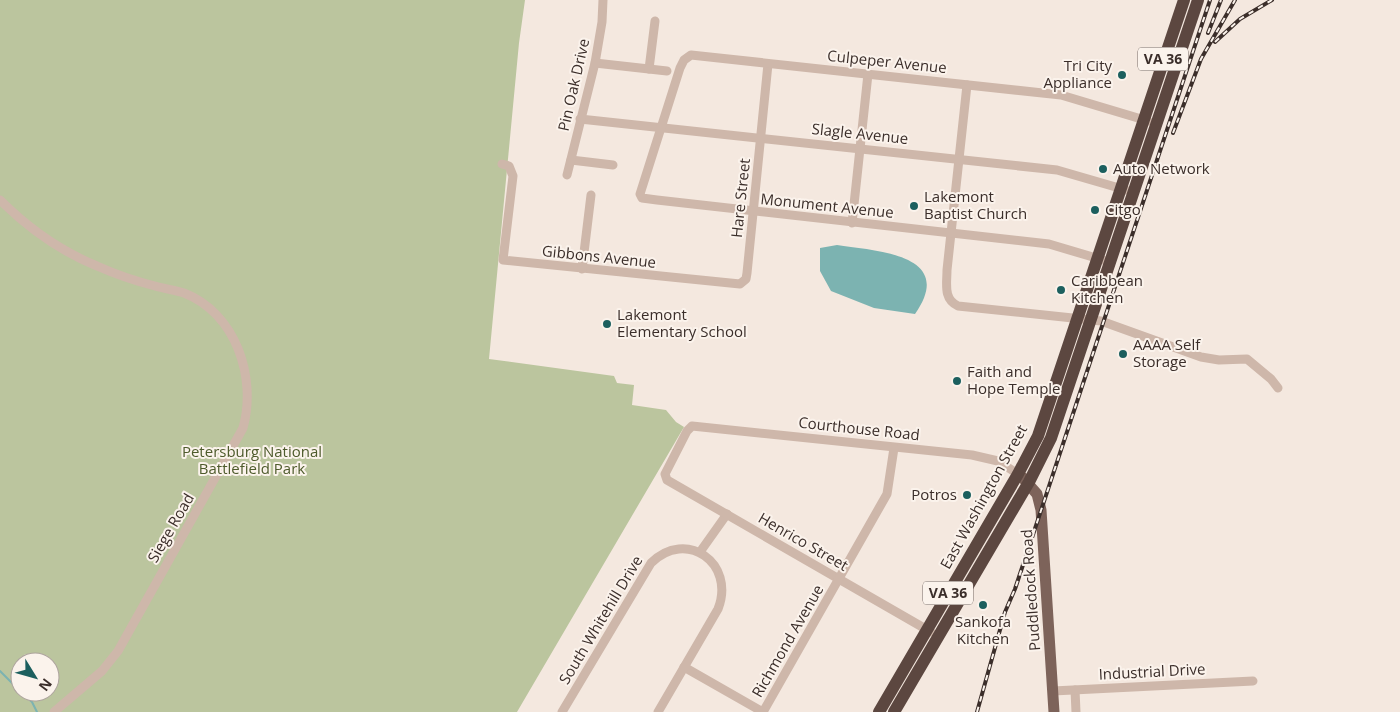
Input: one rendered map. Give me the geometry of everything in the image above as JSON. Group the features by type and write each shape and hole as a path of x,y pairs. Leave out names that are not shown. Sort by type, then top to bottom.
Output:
{"highway":[{"name":"East Washington Street","path":"879,712 932,633 1028,482 1051,438 1104,260 1121,189 1184,0"},
{"name":"East Washington Street","path":"1104,260 1134,193 1198,0"},
{"name":"East Washington Street","path":"894,712 932,633 1018,474 1044,420 1085,320"}],"main road":[{"name":"Puddledock Road","path":"1018,474 1028,482 1037,494 1041,510 1054,712"}],"street":[{"name":"Pin Oak Drive","path":"567,175 595,63 602,22 603,0"},
{"path":"649,69 655,21"},
{"name":"Culpeper Avenue","path":"660,126 680,68 687,56 694,54 768,64 1066,95 1144,119 1156,125"},
{"path":"595,63 667,71"},
{"name":"Hare Street","path":"692,280 737,285 743,282 747,274 768,64"},
{"path":"852,223 868,74"},
{"path":"967,85 950,233 947,296 958,306 1111,324 1140,337 1201,357 1219,360 1247,359 1271,379 1278,388"},
{"name":"Slagle Avenue","path":"580,119 660,126 1063,171 1134,193"},
{"name":"Monument Avenue","path":"660,126 642,185 641,196 753,212 1056,246 1104,260"},
{"path":"571,160 613,166"},
{"name":"Gibbons Avenue","path":"502,164 509,166 513,176 503,260 692,280"},
{"path":"582,269 591,195"},
{"name":"Siege Road","path":"0,200 38,233 75,256 109,271 185,294 208,308 222,321 234,338 243,363 247,388 243,428 118,651 102,671 54,712"},
{"name":"Courthouse Road","path":"666,477 669,466 687,430 692,426 989,458 1018,474"},
{"name":"Richmond Avenue","path":"763,712 887,494 894,448"},
{"name":"Henrico Street","path":"666,477 932,633"},
{"path":"658,712 718,609 722,594 719,571 700,552 727,514"},
{"name":"South Whitehill Drive","path":"562,712 651,563 669,550 685,549 700,552"},
{"path":"684,667 763,712"},
{"name":"Industrial Drive","path":"1053,691 1253,681"},
{"path":"1075,690 1076,712"}],"green space":[{"name":"Petersburg National Battlefield Park","path":"0,0 525,0 519,43 489,359 614,376 617,383 634,385 632,405 666,410 676,422 684,427 517,712 0,712"}],"water":[{"path":"837,245 890,254 906,259 919,267 926,279 925,294 915,314 874,308 831,291 820,271 820,248"}],"waterway":[{"path":"0,671 10,681"},
{"path":"32,702 37,712"}],"railway":[{"path":"977,712 1005,612 1015,589 1210,0"},
{"path":"1208,33 1221,0"},
{"path":"1173,133 1201,59 1235,0"},
{"path":"1215,42 1240,19 1272,0"}],"place":[{"name":"Tri City Appliance","path":"1122,75"},
{"name":"Auto Network","path":"1103,169"},
{"name":"Lakemont Baptist Church","path":"914,206"},
{"name":"Citgo","path":"1095,210"},
{"name":"Caribbean Kitchen","path":"1061,290"},
{"name":"Lakemont Elementary School","path":"607,324"},
{"name":"AAAA Self Storage","path":"1123,354"},
{"name":"Faith and Hope Temple","path":"957,381"},
{"name":"Potros","path":"967,495"},
{"name":"Sankofa Kitchen","path":"983,605"}]}
